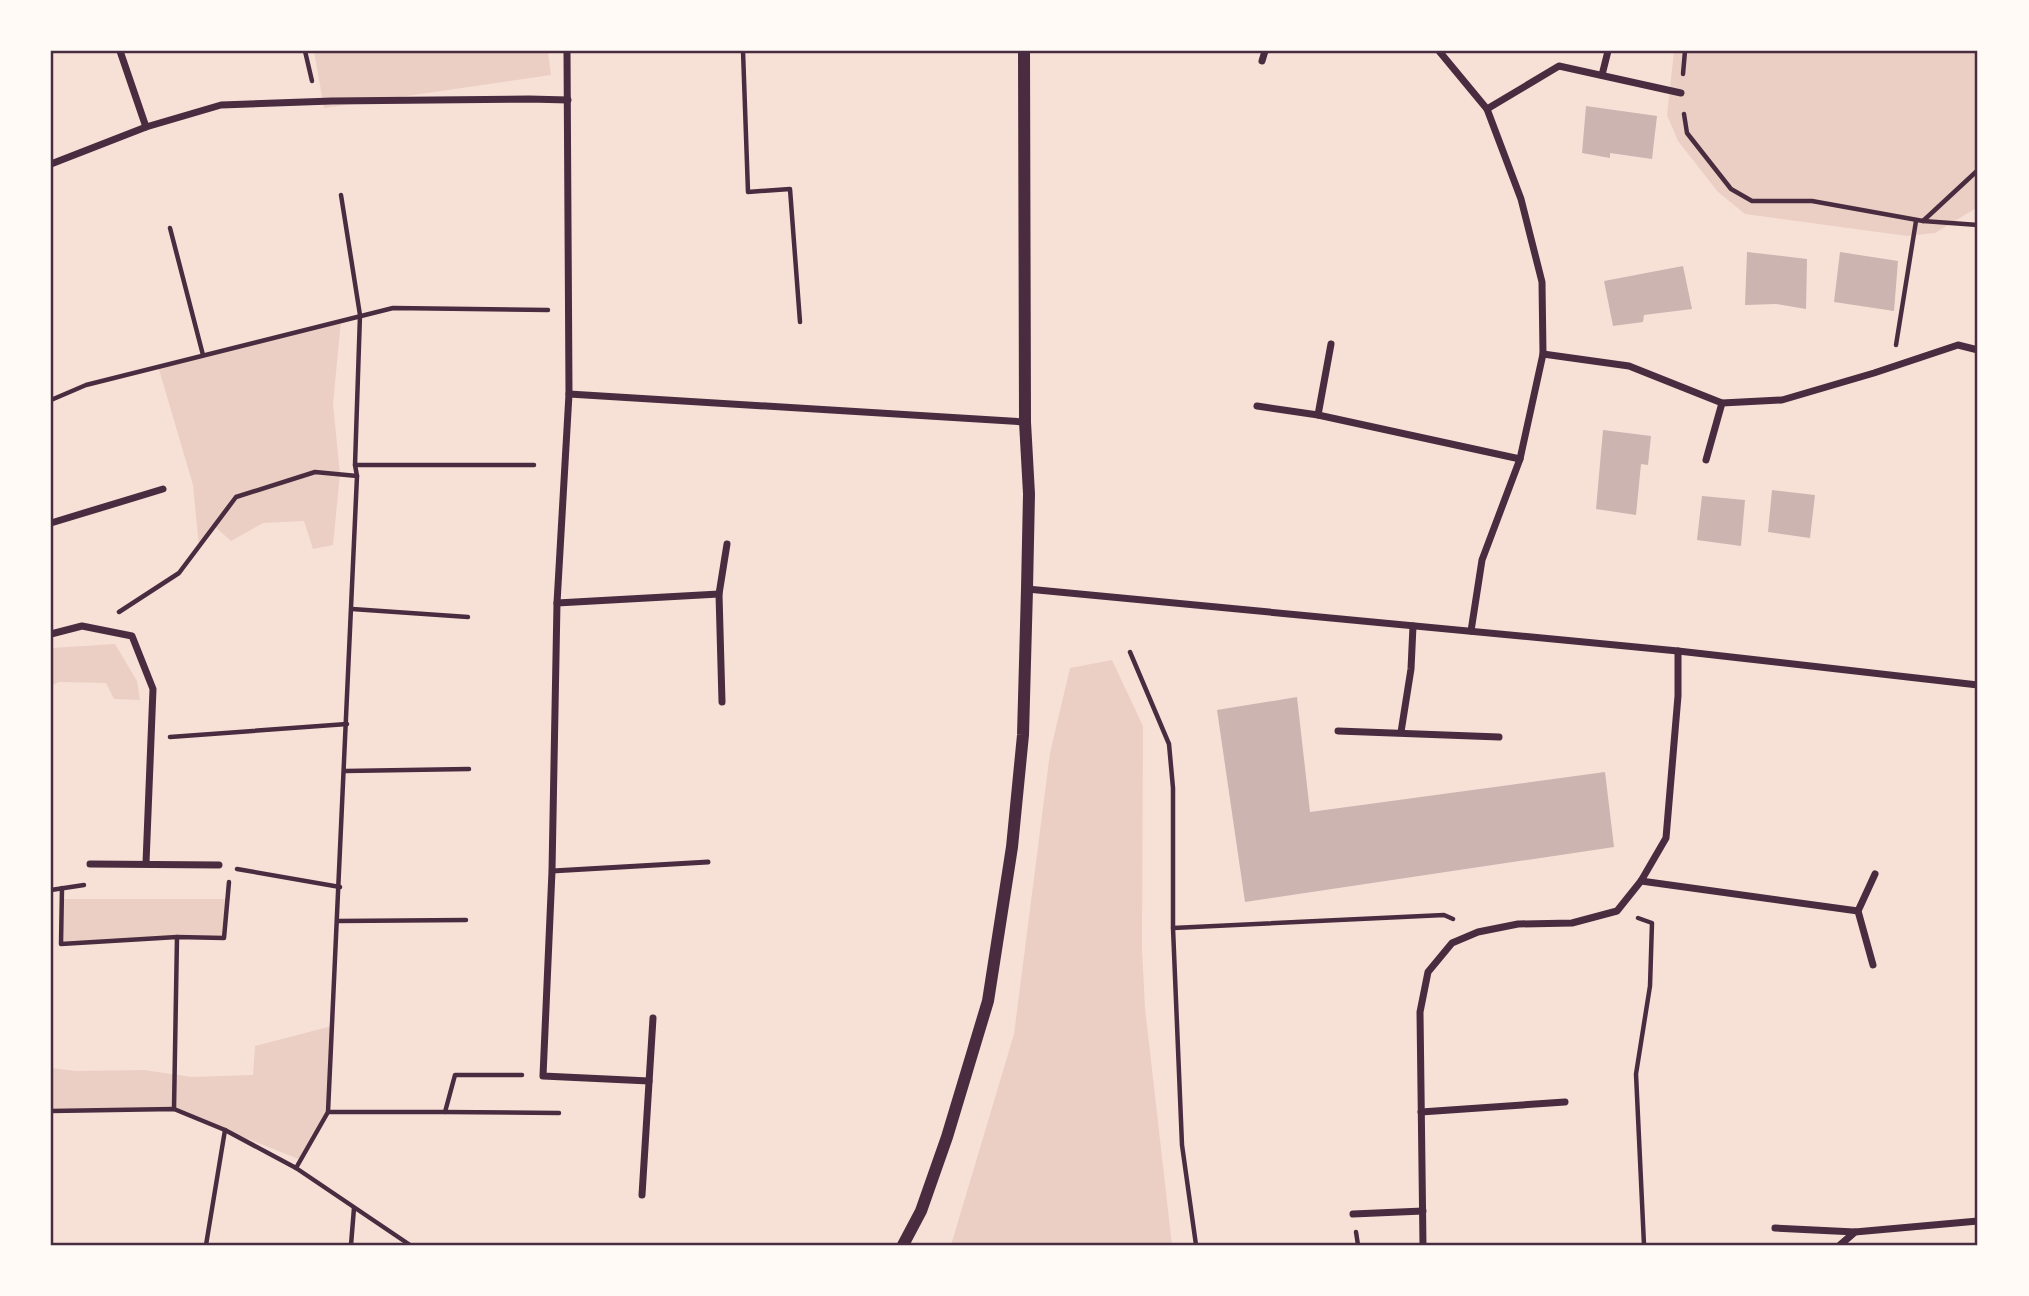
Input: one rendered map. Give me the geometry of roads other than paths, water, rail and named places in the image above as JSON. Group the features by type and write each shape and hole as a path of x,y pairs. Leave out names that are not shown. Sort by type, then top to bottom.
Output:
{"street":[{"path":"120,51 146,127"},
{"path":"567,51 569,394 557,603 552,871 543,1076 649,1081"},
{"path":"903,1245 921,1211 943,1150 988,1002 1012,847 1023,735 1027,589 1024,51"},
{"path":"1262,61 1265,51"},
{"path":"1439,51 1487,109 1521,199 1542,282 1543,354 1520,459 1482,560 1471,631"},
{"path":"1602,75 1608,51"},
{"path":"1487,109 1559,65 1681,93"},
{"path":"51,164 146,127 222,105 332,100 568,100"},
{"path":"1318,415 1331,344"},
{"path":"1543,354 1629,366 1722,403 1782,400 1958,345 1978,350"},
{"path":"569,394 1025,422"},
{"path":"1706,460 1722,403"},
{"path":"1257,406 1318,415 1520,459"},
{"path":"51,523 163,489"},
{"path":"722,702 719,594 726,544"},
{"path":"1027,589 1678,651 1978,685"},
{"path":"557,603 719,594"},
{"path":"51,635 82,626 132,636 153,688 146,863"},
{"path":"1401,732 1411,669 1413,626"},
{"path":"1423,1245 1420,1012 1428,972 1452,943 1478,932 1518,923 1572,923 1617,911 1641,881 1666,838 1678,696 1678,651"},
{"path":"1338,731 1499,737"},
{"path":"90,864 219,865"},
{"path":"1873,965 1857,911 1875,874"},
{"path":"1641,881 1857,911"},
{"path":"642,1195 653,1018"},
{"path":"1422,1112 1565,1102"},
{"path":"1353,1214 1423,1211"},
{"path":"1775,1228 1855,1232 1978,1220"},
{"path":"1840,1245 1855,1232"}],"lane":[{"path":"552,871 708,862"}]}
